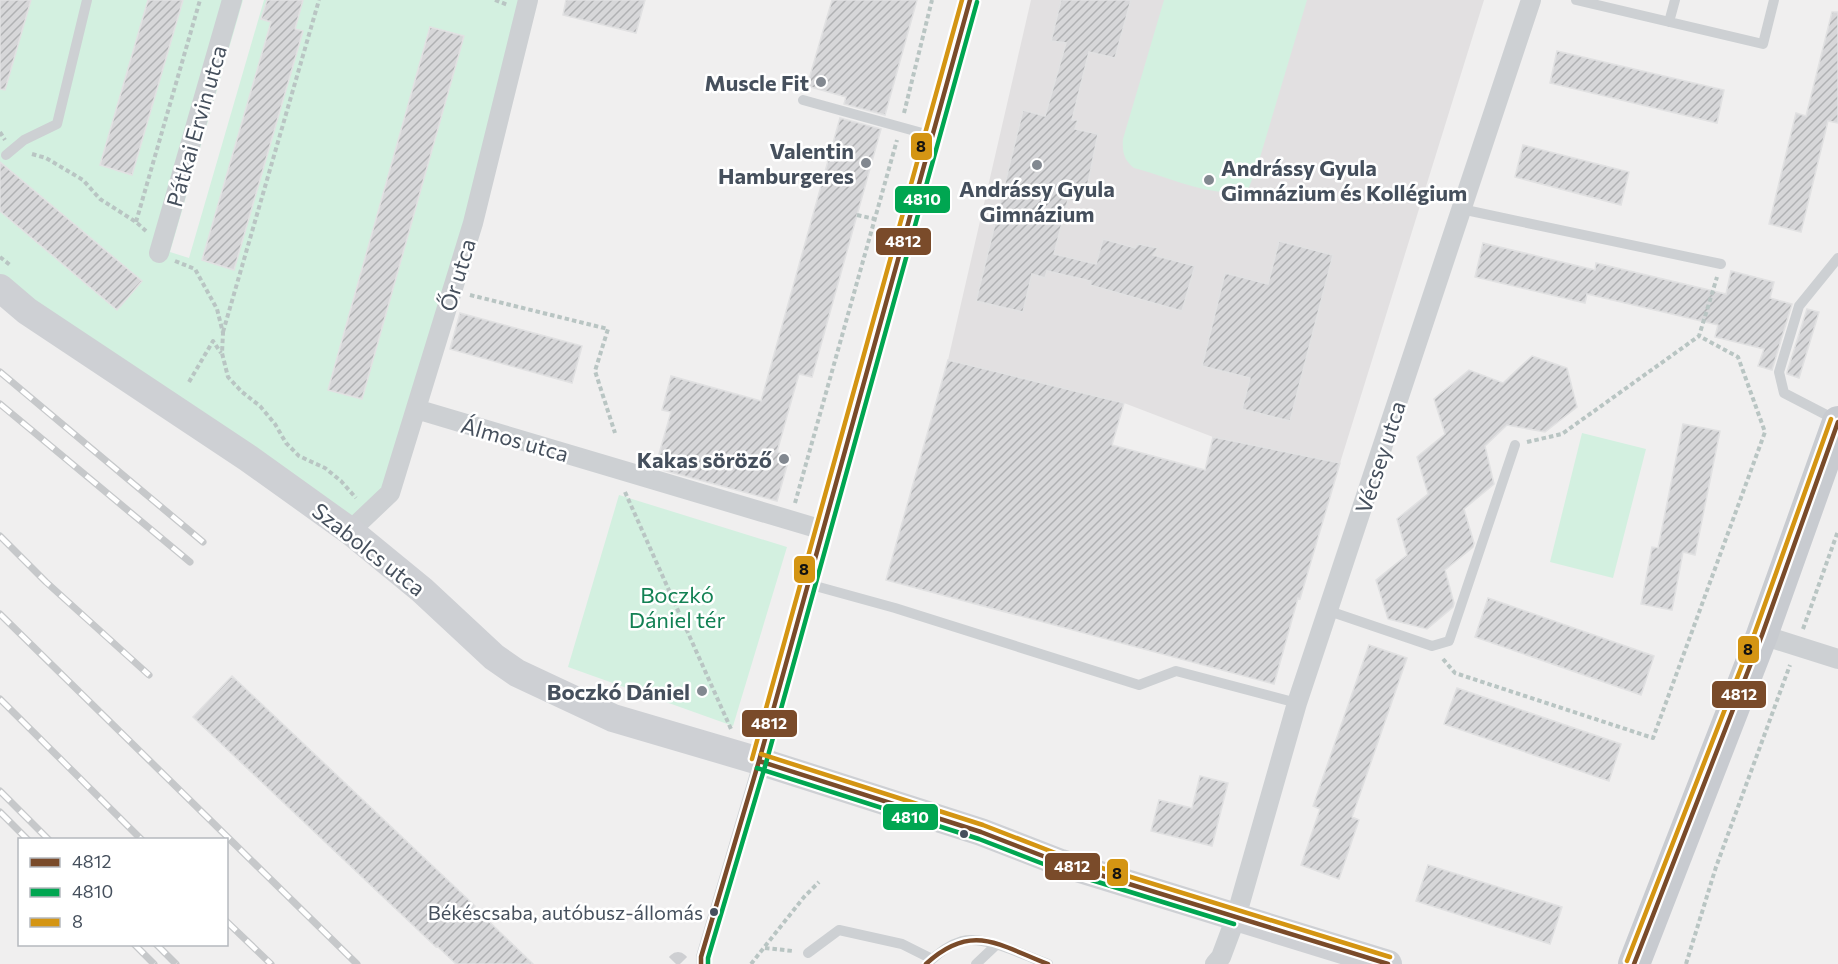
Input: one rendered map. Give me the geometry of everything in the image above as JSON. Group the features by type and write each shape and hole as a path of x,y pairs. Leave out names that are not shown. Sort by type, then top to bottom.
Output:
{"main road":[{"path":"1635,960 1762,635 1838,422"}],"street":[{"name":"Pátkai Ervin utca","path":"159,253 232,0"},
{"name":"Őr utca","path":"359,521 390,493 473,223 528,0"},
{"path":"759,762 970,0"},
{"name":"Vécsey utca","path":"1215,964 1221,957 1236,917 1297,704 1531,0"},
{"name":"Szabolcs utca","path":"0,288 27,311 248,458 359,521 423,590 494,657 517,673 613,718 981,832 1061,862 1388,964"},
{"name":"Álmos utca","path":"416,409 823,530"},
{"path":"1762,635 1838,659"}],"lane":[{"path":"10,151 57,124 87,0"},
{"path":"1576,0 1762,44 1774,0"},
{"path":"1669,22 1675,0"},
{"path":"804,100 933,136"},
{"path":"1461,209 1721,264"},
{"path":"1838,258 1799,306 1779,372 1784,393 1838,422"},
{"path":"1329,611 1432,646 1449,641 1515,445"},
{"path":"808,584 895,608 1139,685 1176,671 1297,704"},
{"path":"701,964 701,957 759,762"},
{"path":"808,953 839,930 902,944 929,962 942,950 963,940 986,941 1034,962 1048,964"},
{"path":"976,964 996,945"}],"path":[{"path":"136,222 200,0"},
{"path":"319,0 223,333 222,353 228,377 260,406 299,456 325,468 341,481 359,521"},
{"path":"791,520 901,127 932,0"},
{"path":"0,132 10,151 46,158 83,180 100,199 136,222 147,232 159,253 195,269 217,309 223,333"},
{"path":"857,214 875,219"},
{"path":"1515,445 1562,434 1699,336 1721,264"},
{"path":"452,291 608,329 595,371 615,433"},
{"path":"1432,646 1455,673 1653,738 1765,432 1738,357 1699,336"},
{"path":"189,382 213,341 222,353"},
{"path":"614,468 731,729"},
{"path":"1686,964 1716,867 1838,531"},
{"path":"751,964 804,897 819,882"},
{"path":"764,948 808,953"}],"shaded area":[{"name":"Andrássy Gyula Gimnázium és Kollégium","path":"1031,0 1484,0 1340,463 1213,437 1124,403 948,360"}],"green space":[{"path":"31,0 148,0 100,165 132,174 183,0 243,0 170,252 189,258 264,0 525,0 470,222 387,492 349,527 0,284 0,211 117,309 141,281 0,162 0,79","holes":["430,27 464,36 361,399 328,389"]},
{"path":"1164,0 1307,0 1258,164 1248,190 1220,192 1191,186 1134,168 1124,155 1123,139"},
{"path":"1582,433 1646,449 1613,578 1550,562"},
{"name":"Boczkó Dániel tér","path":"619,495 787,547 733,726 568,667"}],"building":[{"path":"0,0 31,0 5,90 0,89"},
{"path":"148,0 183,0 132,175 100,165"},
{"path":"267,0 303,0 295,29 303,31 234,270 202,260 271,22 261,19"},
{"path":"566,0 645,0 636,33 563,15"},
{"path":"832,0 917,0 885,115 844,104 846,97 807,86"},
{"name":"Andrássy Gyula Gimnázium","path":"1061,0 1131,0 1115,58 1089,52 1072,120 1078,120 1075,129 1098,134 1085,198 1069,196 1054,254 1096,264 1103,239 1135,248 1138,244 1158,248 1153,255 1195,266 1182,311 1090,285 1091,281 1047,271 1045,278 1032,274 1023,312 976,301 1023,110 1045,116 1066,43 1051,41"},
{"path":"1832,12 1838,12 1838,123 1828,121 1801,232 1769,224 1796,113 1806,116"},
{"path":"430,27 464,36 362,399 328,390"},
{"path":"1557,51 1724,90 1717,123 1550,83"},
{"path":"840,118 881,129 812,377 799,374 789,409 777,452 790,455 777,501 655,468 671,412 662,410 671,376 761,401"},
{"path":"1523,145 1629,172 1621,205 1515,177"},
{"path":"0,162 142,281 117,310 0,211"},
{"path":"1279,241 1333,255 1290,421 1242,409 1250,378 1202,366 1225,273 1268,284"},
{"path":"1483,243 1595,270 1596,263 1726,294 1731,271 1774,282 1770,298 1792,304 1772,370 1758,366 1764,349 1715,337 1718,325 1587,294 1585,303 1475,277"},
{"path":"1807,309 1819,312 1799,378 1787,372"},
{"path":"460,313 582,346 572,383 450,349"},
{"path":"1532,356 1567,368 1577,407 1545,432 1507,425 1485,446 1494,484 1464,509 1474,543 1473,547 1445,570 1454,603 1453,607 1427,629 1388,619 1376,580 1407,555 1397,519 1428,494 1417,457 1445,434 1434,399 1469,370 1503,383"},
{"path":"948,360 1124,403 1112,445 1205,470 1213,437 1340,463 1274,684 886,580"},
{"path":"1683,424 1720,431 1695,555 1683,552 1672,610 1641,604 1652,547 1658,548"},
{"path":"1488,598 1654,656 1641,695 1475,637"},
{"path":"1369,645 1407,658 1352,817 1359,820 1339,879 1301,865 1320,809 1313,806"},
{"path":"232,676 475,906 533,964 456,964 193,717"},
{"path":"1457,688 1621,744 1609,781 1444,724"},
{"path":"1200,776 1228,783 1212,846 1151,831 1159,800 1192,808"},
{"path":"1428,865 1562,907 1550,944 1416,901"}],"tunnel":[{"path":"676,964 678,962 680,964"}],"railway":[{"path":"0,372 203,542"},
{"path":"0,404 190,562"},
{"path":"0,536 46,582 149,675"},
{"path":"0,614 357,964"},
{"path":"0,699 140,838"},
{"path":"0,791 47,838"},
{"path":"0,812 26,838"},
{"path":"228,923 271,964"},
{"path":"136,946 154,964"},
{"path":"158,946 176,964"}],"transit line":[{"name":"8","path":"752,759 962,0"},
{"name":"4812","path":"701,964 701,957 759,761 970,0"},
{"name":"4810","path":"708,964 977,2"},
{"name":"8","path":"1627,961 1755,632 1831,419"},
{"name":"4812","path":"1634,964 1762,635 1838,422"},
{"name":"8","path":"761,754 983,825 1063,856 1390,957"},
{"name":"4812","path":"759,761 981,832 1061,863 1388,964"},
{"name":"4810","path":"757,768 979,839 1059,870 1234,924"},
{"name":"4812","path":"926,964 942,951 957,944 972,941 986,941 1000,945 1048,964"}],"place":[{"name":"Muscle Fit","path":"821,82"},
{"name":"Valentin Hamburgeres","path":"866,163"},
{"name":"Andrássy Gyula Gimnázium","path":"1037,165"},
{"name":"Andrássy Gyula Gimnázium és Kollégium","path":"1209,180"},
{"name":"Kakas söröző","path":"784,459"},
{"name":"Boczkó Dániel","path":"702,691"},
{"name":"Békéscsaba, autóbusz-állomás","path":"714,912"}]}
